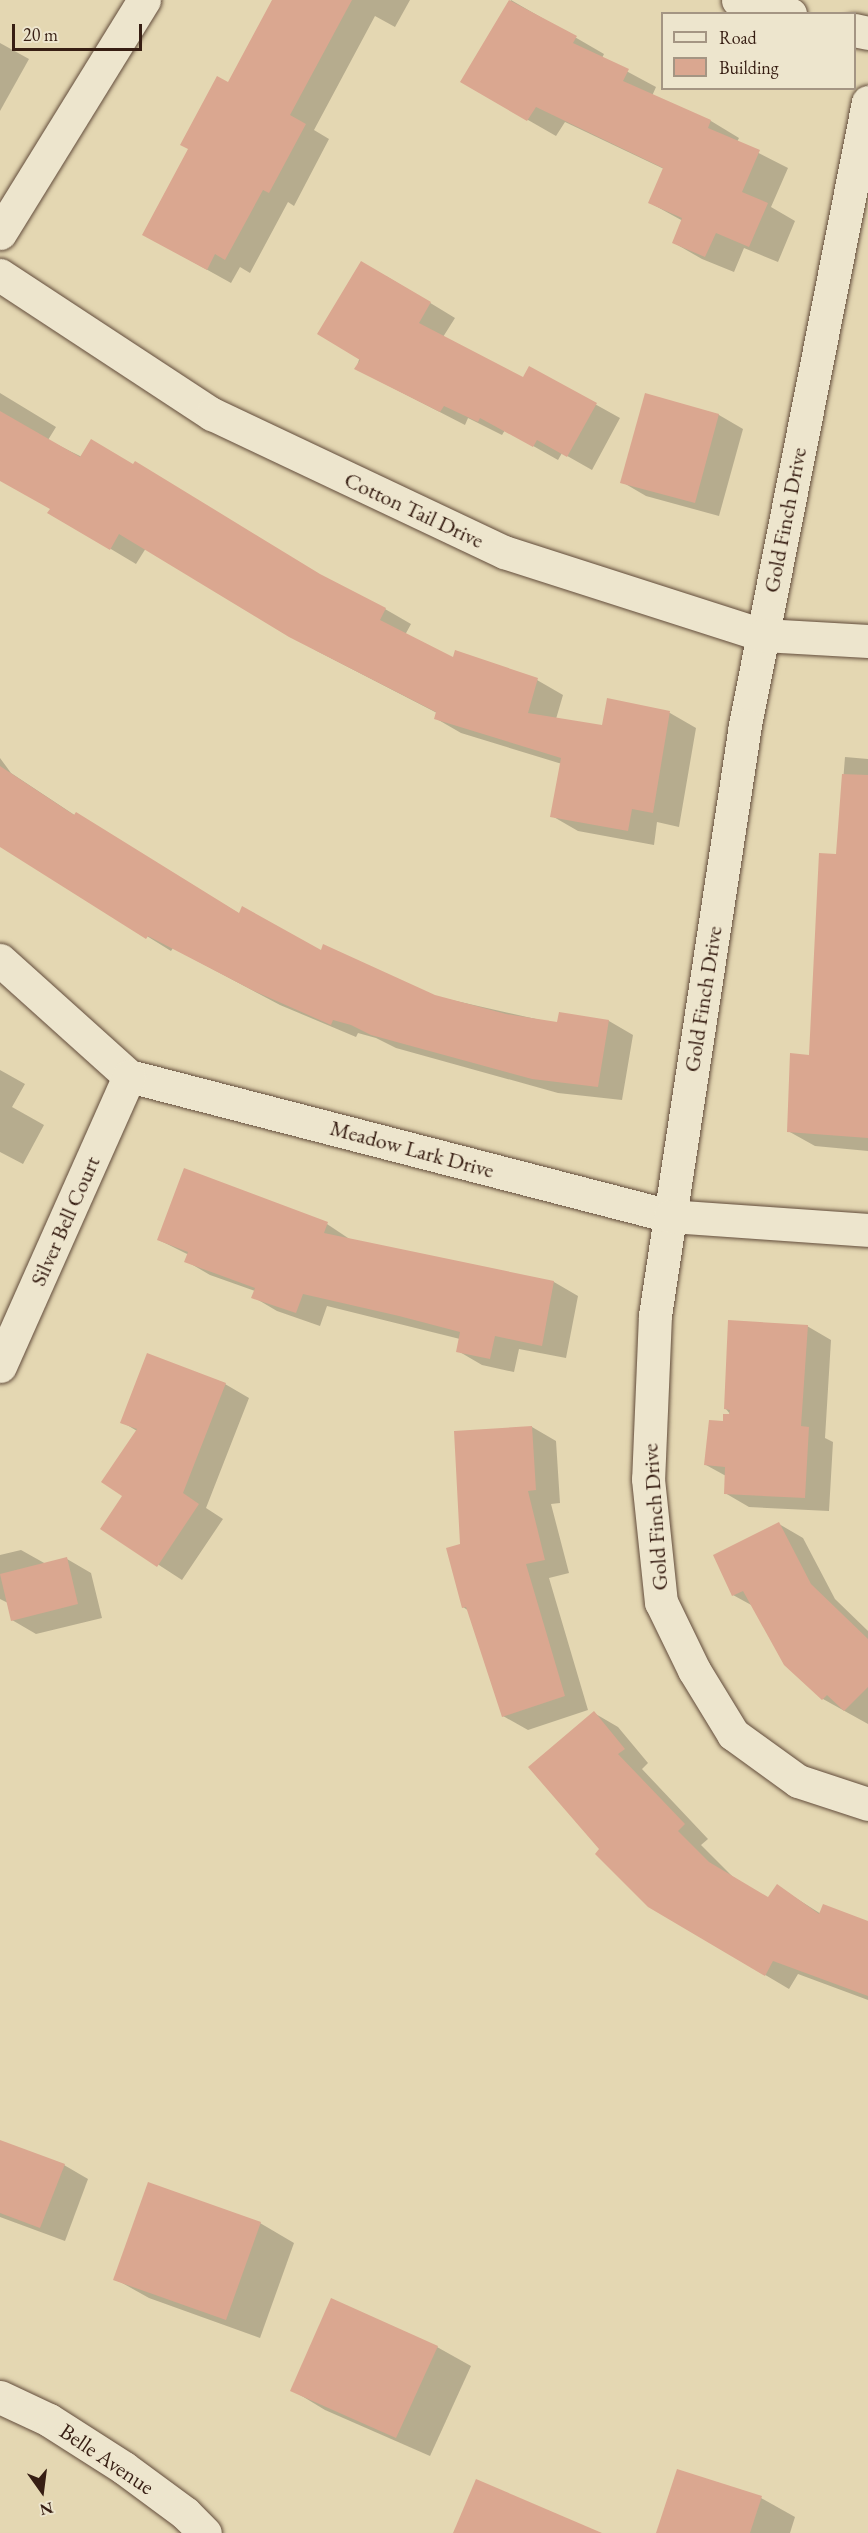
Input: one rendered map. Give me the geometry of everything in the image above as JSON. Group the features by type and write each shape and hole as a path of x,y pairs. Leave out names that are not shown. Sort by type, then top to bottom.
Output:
{"street":[{"path":"0,233 144,0"},
{"path":"738,0 783,12"},
{"name":"Gold Finch Drive","path":"868,102 745,725 655,1315 648,1479 661,1602 694,1670 733,1734 798,1781 868,1804"},
{"name":"Cotton Tail Drive","path":"0,275 212,414 504,552 763,635 868,641"},
{"name":"Meadow Lark Drive","path":"0,960 129,1076 670,1216 868,1230"},
{"name":"Silver Bell Court","path":"0,1366 129,1076"},
{"name":"Belle Avenue","path":"0,2397 48,2420 124,2468 185,2513 206,2533"}],"building":[{"path":"272,0 352,0 290,115 306,124 269,193 263,190 225,260 215,254 207,270 142,235 188,149 180,145 217,76 228,82"},
{"path":"509,0 577,36 573,43 629,69 623,81 711,120 708,128 760,150 742,192 768,203 749,247 716,233 705,257 672,243 682,218 648,203 663,168 536,107 527,121 460,82"},
{"path":"361,261 431,302 419,323 523,377 529,366 597,403 567,457 537,440 533,447 480,418 478,422 444,406 440,412 354,369 360,360 317,334"},
{"path":"645,393 719,414 695,503 620,483"},
{"path":"0,411 80,457 91,439 133,464 135,461 320,574 386,608 380,620 453,657 455,650 538,678 528,713 602,725 607,698 670,711 653,813 632,809 628,831 550,817 561,758 434,719 436,712 289,637 119,534 110,550 47,513 50,509 0,481"},
{"path":"0,766 74,815 76,812 239,913 242,906 321,950 323,944 435,995 506,1014 557,1022 559,1012 609,1020 598,1087 532,1079 371,1035 351,1025 333,1020 331,1025 254,991 148,936 146,939 0,847"},
{"path":"842,774 868,775 868,1138 787,1132 790,1053 809,1055 819,853 836,854"},
{"path":"184,1168 328,1222 324,1233 554,1281 542,1346 495,1336 490,1359 456,1352 460,1332 399,1316 303,1294 296,1313 251,1298 255,1288 184,1262 188,1252 157,1240"},
{"path":"728,1320 808,1325 801,1426 809,1427 805,1498 724,1494 725,1467 704,1465 709,1420 723,1421 723,1414 729,1414 730,1410 724,1409"},
{"path":"147,1353 226,1383 183,1493 199,1504 157,1567 100,1529 122,1496 101,1482 137,1429 120,1423"},
{"path":"532,1426 536,1490 528,1491 545,1560 526,1564 565,1696 502,1717 466,1607 462,1608 446,1548 460,1544 454,1431"},
{"path":"779,1522 811,1584 868,1639 868,1687 844,1711 827,1695 822,1700 784,1665 743,1591 732,1596 713,1555"},
{"path":"67,1557 78,1604 11,1621 0,1574"},
{"path":"594,1711 625,1749 618,1754 685,1824 678,1831 709,1862 768,1897 777,1884 819,1914 823,1904 868,1921 868,1996 773,1961 765,1976 648,1907 595,1854 599,1849 528,1767"},
{"path":"0,2140 65,2164 40,2228 0,2213"},
{"path":"148,2182 261,2222 226,2320 113,2280"},
{"path":"331,2298 438,2346 396,2438 290,2391"},
{"path":"677,2469 762,2496 750,2533 656,2533"},
{"path":"476,2479 602,2533 453,2533"}]}
